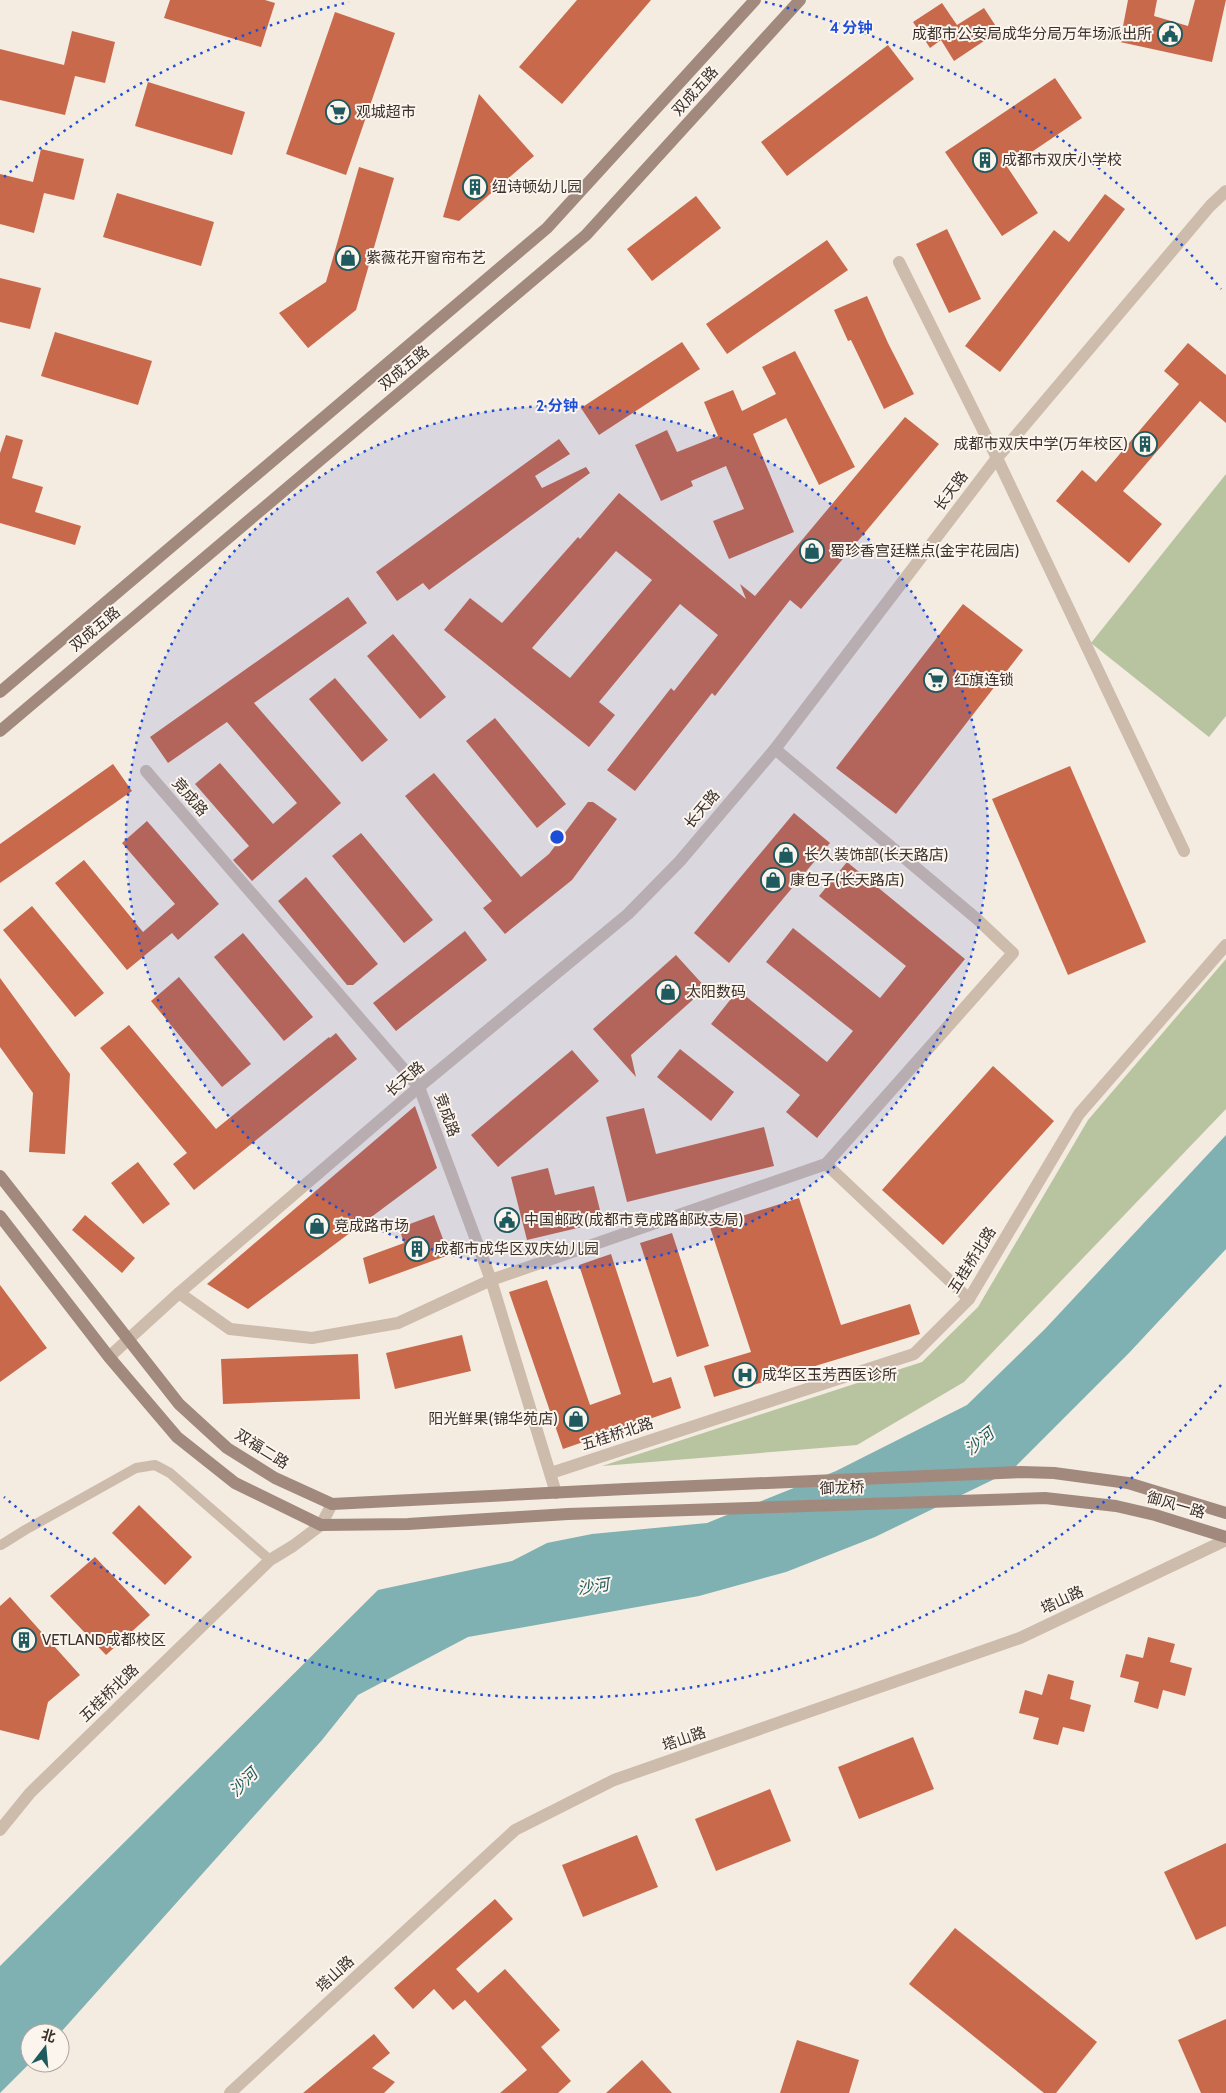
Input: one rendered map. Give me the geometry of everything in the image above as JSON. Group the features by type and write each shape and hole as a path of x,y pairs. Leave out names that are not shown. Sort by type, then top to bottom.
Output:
{"main road":[{"name":"双成五路","path":"0,692 547,228 755,0"},
{"name":"双成五路","path":"0,731 586,235 800,0"},
{"name":"双福二路","path":"0,1176 179,1404 227,1448 275,1478 332,1504 626,1489"},
{"path":"0,1216 109,1358 177,1438 208,1464 235,1483 321,1525"},
{"name":"御龙桥","path":"626,1489 1003,1472 1054,1473 1128,1483"},
{"name":"御风一路","path":"1128,1483 1226,1513"},
{"name":"御龙桥","path":"321,1525 408,1524 568,1514 1045,1498 1116,1506"},
{"name":"御风一路","path":"1116,1506 1155,1515 1226,1539"}],"street":[{"name":"长天路","path":"109,1358 179,1293 419,1087 628,914 680,860 774,749 997,458 1210,206 1226,191"},
{"path":"899,262 997,458 1184,851"},
{"path":"179,1293 230,1329 312,1338 398,1323 491,1280 826,1164 1013,953 977,919 774,749"},
{"name":"竞成路","path":"146,771 419,1087 491,1280 556,1493"},
{"name":"五桂桥北路","path":"551,1473 914,1354 969,1299 1079,1114 1226,945"},
{"path":"826,1164 969,1299"},
{"name":"五桂桥北路","path":"0,1830 30,1793 270,1560 321,1525 332,1504"},
{"name":"塔山路","path":"230,2093 515,1830 614,1780 1020,1638 1226,1539"}],"lane":[{"path":"1,1545 136,1468 155,1465 177,1479 270,1560"}],"green space":[{"path":"1226,474 1226,716 1209,737 1091,643"},
{"path":"1226,959 1226,1109 964,1382 857,1445 602,1466 922,1362 978,1307 1088,1120"}],"water":[{"name":"沙河","path":"1226,1135 1226,1249 1129,1353 1011,1471 875,1537 786,1572 699,1596 468,1637 358,1695 322,1740 69,2023 20,2023 20,2073 0,2093 0,1966 378,1590 512,1561 547,1543 592,1534 707,1523 836,1471 967,1405 1045,1329"}],"building":[{"path":"170,0 265,0 275,3 261,47 164,18"},
{"path":"577,0 651,0 562,104 519,67"},
{"name":"成都市公安局成华分局万年场派出所","path":"1128,0 1157,0 1154,16 1188,26 1195,0 1226,0 1212,62 1120,42"},
{"path":"942,3 957,25 984,8 999,31 954,61 941,40 930,48 913,22"},
{"path":"335,12 395,33 346,175 286,154"},
{"path":"72,31 115,42 105,83 75,76 65,115 0,100 0,49 64,65"},
{"path":"888,45 914,79 787,176 761,142"},
{"name":"成都市双庆小学校","path":"1055,78 1082,118 1008,168 1038,213 1002,236 945,152"},
{"path":"148,82 245,112 232,155 135,126"},
{"name":"纽诗顿幼儿园","path":"479,94 534,156 459,221 443,217"},
{"path":"41,149 84,159 74,200 44,193 34,233 0,224 0,174 33,182"},
{"path":"359,167 394,178 356,310 308,348 279,313 326,282"},
{"path":"117,193 214,222 201,266 103,237"},
{"path":"1105,194 1125,209 1000,372 965,346 1054,230 1069,242"},
{"path":"696,196 721,228 652,281 627,249"},
{"path":"947,229 981,299 949,313 916,244"},
{"path":"827,240 848,270 727,354 706,324"},
{"path":"0,278 41,288 30,329 0,322"},
{"path":"867,296 914,394 884,409 851,340 848,341 834,310"},
{"path":"55,332 152,361 138,405 41,376"},
{"path":"682,342 700,369 599,435 581,408"},
{"name":"成都市双庆中学(万年校区)","path":"1188,343 1226,375 1226,423 1200,401 1123,491 1162,524 1129,563 1056,501 1082,470 1096,482 1179,384 1164,371"},
{"path":"795,351 855,467 819,485 786,418 753,434 794,532 729,559 713,521 744,509 726,466 691,481 693,486 661,501 635,445 667,430 677,452 718,436 704,402 733,390 742,411 776,394 762,367"},
{"path":"905,417 939,444 801,609 790,600 715,696 712,693 635,791 607,770 671,688 674,691 718,635 680,604 599,702 615,715 589,747 444,630 470,598 502,623 578,537 580,539 619,493 746,599 740,584 755,596","holes":["616,551 652,580 570,678 532,648"]},
{"path":"6,435 23,440 12,478 43,487 35,512 81,526 75,545 0,523 0,453"},
{"path":"559,439 570,454 535,476 542,488 586,467 590,473 429,590 423,583 397,601 376,572"},
{"path":"348,597 367,623 254,703 341,803 252,881 233,860 249,846 195,784 220,763 273,824 297,803 227,722 168,763 150,737"},
{"path":"963,604 1023,650 896,814 836,768"},
{"path":"393,634 446,697 420,719 367,656"},
{"path":"335,678 388,740 362,762 309,699"},
{"path":"495,718 566,804 537,828 466,741"},
{"path":"113,764 132,791 0,883 0,844"},
{"path":"1070,766 1146,942 1068,975 992,799"},
{"path":"434,773 521,877 549,854 588,802 593,802 617,819 572,880 505,934 483,908 492,901 405,796"},
{"path":"794,813 830,843 729,963 694,933"},
{"path":"147,821 219,904 178,940 172,933 127,970 55,883 84,860 143,932 175,904 122,843"},
{"path":"361,833 433,920 404,943 332,856"},
{"path":"847,862 965,959 817,1138 786,1112 800,1095 711,1024 738,990 827,1062 853,1031 766,962 793,928 880,998 906,966 819,896"},
{"path":"306,877 378,964 353,985 347,985 278,901"},
{"path":"32,906 104,993 75,1017 3,930"},
{"path":"465,931 487,960 396,1031 373,1003"},
{"path":"243,933 313,1017 284,1041 214,957"},
{"path":"676,955 706,988 631,1055 636,1077 593,1029"},
{"path":"179,977 251,1064 222,1087 151,1001"},
{"path":"0,978 70,1074 65,1154 29,1152 33,1093 0,1047"},
{"path":"129,1025 216,1129 336,1033 357,1059 194,1190 173,1164 187,1153 100,1048"},
{"path":"680,1049 734,1092 711,1121 657,1077"},
{"path":"572,1050 599,1081 498,1167 471,1135"},
{"path":"993,1066 1054,1121 943,1245 882,1190"},
{"name":"竞成路市场","path":"415,1106 437,1168 248,1309 207,1284"},
{"path":"644,1108 656,1154 764,1127 774,1166 627,1202 606,1117"},
{"path":"138,1162 170,1204 143,1224 111,1183"},
{"path":"548,1168 555,1195 594,1186 603,1222 527,1240 511,1177"},
{"path":"799,1198 841,1325 910,1304 920,1334 714,1397 704,1366 751,1352 708,1221 740,1211 742,1216"},
{"path":"85,1215 135,1258 122,1273 72,1230"},
{"name":"成都市成华区双庆幼儿园","path":"434,1215 449,1255 369,1284 363,1258 404,1243 399,1228"},
{"path":"672,1233 709,1346 677,1357 640,1243"},
{"path":"611,1254 653,1383 671,1377 681,1408 563,1449 509,1292 547,1280 590,1405 621,1394 579,1265"},
{"path":"0,1285 47,1348 0,1382"},
{"path":"462,1335 471,1371 395,1389 386,1353"},
{"path":"358,1354 360,1399 223,1404 221,1359"},
{"path":"139,1505 192,1557 165,1585 112,1533"},
{"path":"95,1557 150,1615 106,1655 50,1596"},
{"name":"VETLAND成都校区","path":"10,1597 80,1675 48,1702 39,1740 0,1730 0,1606"},
{"path":"1148,1637 1175,1644 1170,1662 1192,1668 1185,1696 1163,1690 1158,1709 1134,1702 1139,1682 1120,1677 1126,1654 1143,1658"},
{"path":"1048,1674 1074,1681 1070,1699 1091,1705 1084,1732 1063,1727 1058,1745 1033,1739 1039,1718 1019,1713 1025,1690 1042,1695"},
{"path":"913,1737 934,1789 859,1819 838,1767"},
{"path":"770,1789 791,1841 716,1871 695,1819"},
{"path":"637,1835 658,1887 583,1917 562,1865"},
{"path":"1226,1843 1226,1926 1196,1940 1164,1872"},
{"path":"495,1899 513,1919 456,1969 478,1993 505,1969 560,2030 541,2047 571,2081 558,2093 500,2093 527,2070 465,2000 453,2010 434,1989 413,2009 394,1988"},
{"path":"955,1928 1097,2042 1056,2093 1044,2093 909,1984"},
{"path":"1226,2019 1226,2093 1201,2093 1178,2040"},
{"path":"374,2034 390,2053 372,2068 395,2082 384,2093 303,2093"},
{"path":"797,2040 859,2060 849,2093 780,2093"},
{"path":"642,2060 672,2093 606,2093"}],"place":[{"name":"成都市公安局成华分局万年场派出所","path":"1170,34"},
{"name":"观城超市","path":"338,112"},
{"name":"成都市双庆小学校","path":"985,160"},
{"name":"纽诗顿幼儿园","path":"475,187"},
{"name":"紫薇花开窗帘布艺","path":"348,258"},
{"name":"成都市双庆中学(万年校区)","path":"1145,444"},
{"name":"蜀珍香宫廷糕点(金宇花园店)","path":"812,551"},
{"name":"红旗连锁","path":"936,680"},
{"name":"长久装饰部(长天路店)","path":"786,855"},
{"name":"康包子(长天路店)","path":"773,880"},
{"name":"太阳数码","path":"668,992"},
{"name":"中国邮政(成都市竞成路邮政支局)","path":"507,1220"},
{"name":"竞成路市场","path":"317,1226"},
{"name":"成都市成华区双庆幼儿园","path":"417,1249"},
{"name":"成华区玉芳西医诊所","path":"745,1375"},
{"name":"阳光鲜果(锦华苑店)","path":"576,1419"},
{"name":"VETLAND成都校区","path":"24,1640"}]}
